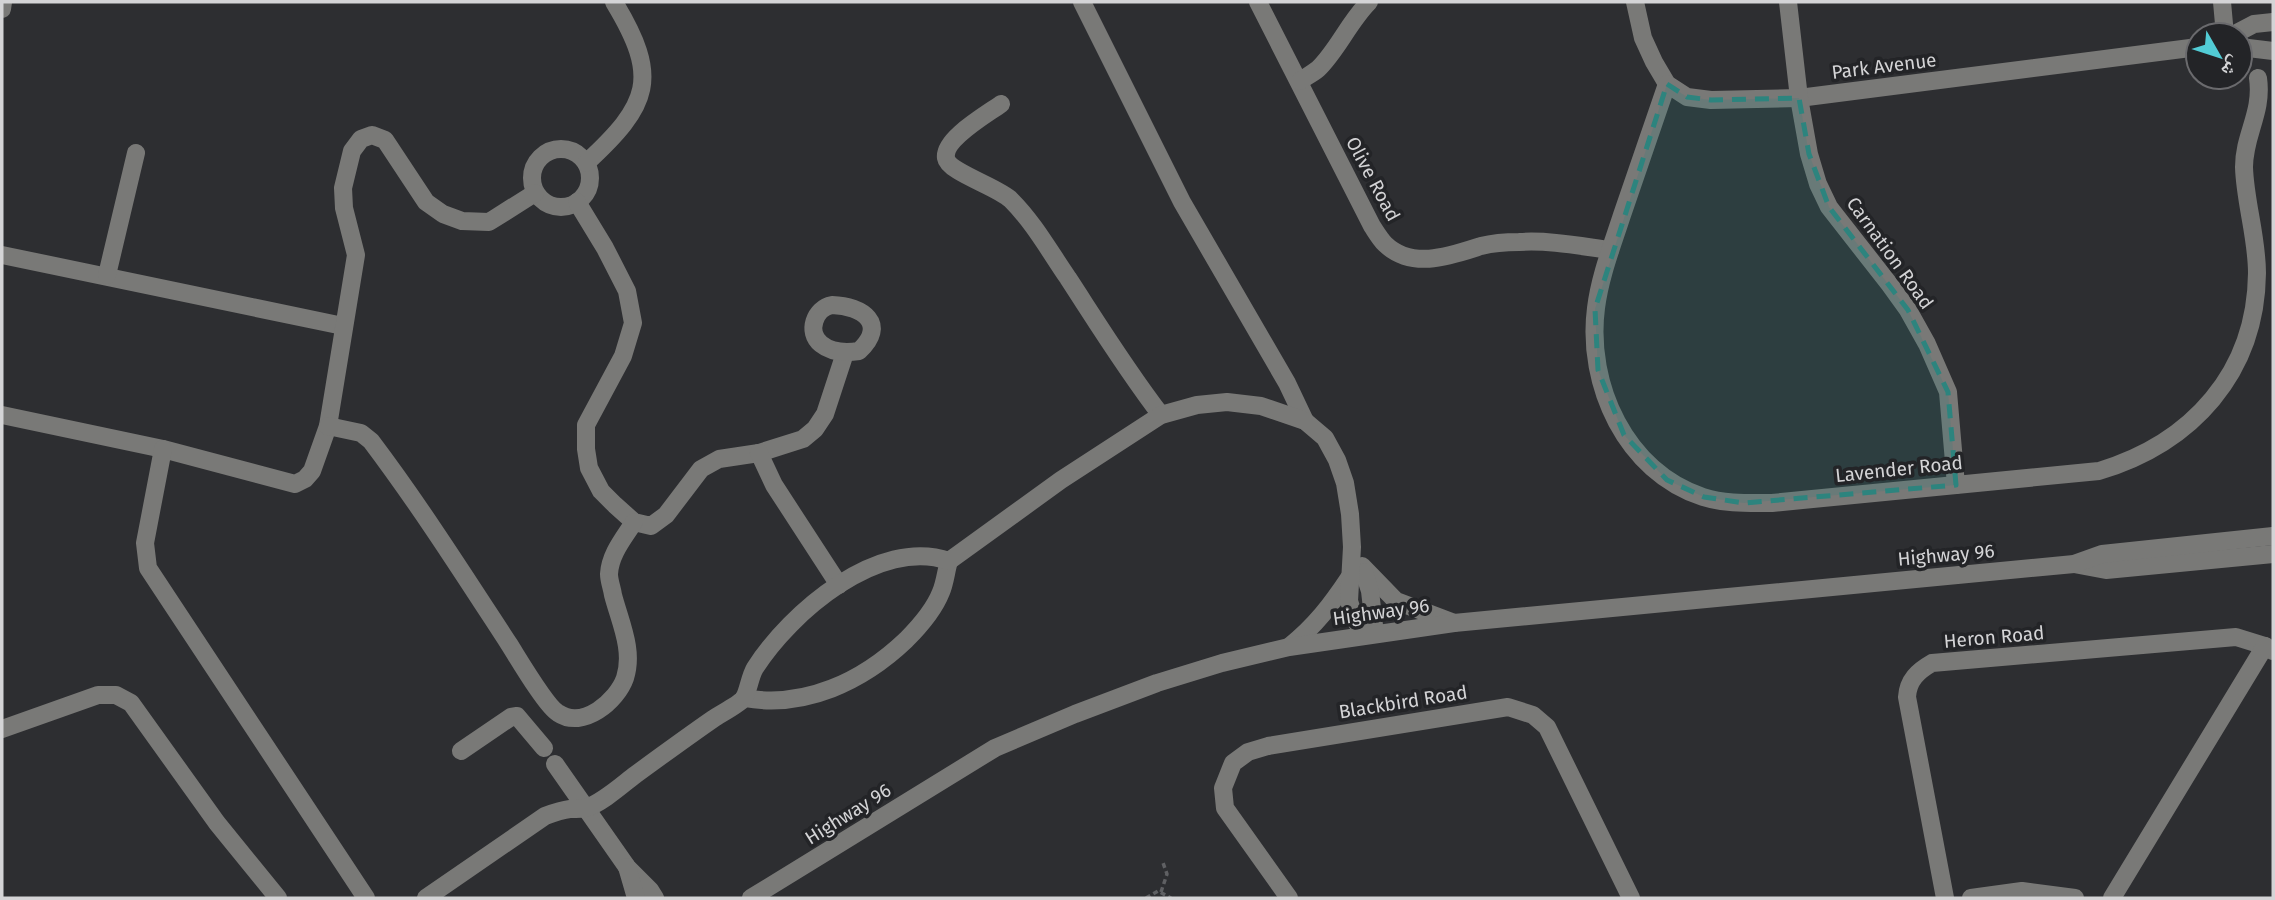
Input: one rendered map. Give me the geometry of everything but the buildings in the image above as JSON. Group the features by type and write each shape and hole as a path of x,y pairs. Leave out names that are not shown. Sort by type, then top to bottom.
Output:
{"street":[{"path":"2,9 3,2"},
{"path":"586,163 606,145 634,110 643,89 643,66 638,48 614,2"},
{"path":"1082,2 1182,202 1287,383 1305,421"},
{"name":"Olive Road","path":"1258,2 1372,226 1385,244 1403,255 1421,260 1462,254 1483,246 1521,242 1611,250"},
{"path":"1300,81 1317,70 1329,57 1354,17 1369,2"},
{"path":"1635,2 1643,38 1667,84"},
{"name":"Carnation Road","path":"1788,2 1799,98 1809,154 1818,184 1829,207 1908,310 1927,344 1948,392 1956,485"},
{"path":"2222,2 2224,21"},
{"path":"2254,24 2272,22 2273,44"},
{"name":"Park Avenue","path":"1667,84 1687,97 1711,100 1799,98 2184,49"},
{"path":"2254,49 2273,51"},
{"name":"Lavender Road","path":"1667,84 1601,281 1595,309 1598,370 1604,393 1624,435 1643,460 1667,480 1704,497 1744,503 1772,503 2099,471 2122,464 2164,443 2200,414 2216,396 2239,356 2247,336 2256,293 2255,248 2244,166 2248,140 2258,108 2258,78"},
{"path":"1000,104 955,138 946,152 946,162 951,168 1010,198 1033,226 1135,382 1161,415"},
{"path":"2,415 163,449 295,484 305,479 312,471 328,426 356,254 344,208 343,188 352,151 361,139 373,135 385,140 426,202 443,214 462,221 489,222 535,193"},
{"path":"554,150 572,151 586,163 589,184 583,198 578,202 570,206 554,207 540,200 535,193 532,176 534,167 546,153 554,150"},
{"path":"107,275 136,153"},
{"path":"578,202 627,291 633,323 623,356 586,425 589,468 601,491 634,522 651,526 666,514 701,469 719,459 759,453 803,439 815,429 825,414 845,353"},
{"path":"2,255 343,326"},
{"path":"744,698 783,701 819,693 856,679 886,659 920,627 941,593 948,561 1061,480 1161,415 1197,405 1227,402 1261,406 1305,421 1325,438 1345,482 1356,570 1349,601 1355,620 1370,635"},
{"path":"328,426 361,433 371,441 437,533 559,714 570,717 584,716 600,709 624,680 628,648 609,576 614,554 634,522"},
{"path":"163,449 145,543 144,555 148,568 366,898"},
{"path":"759,453 774,485 839,585"},
{"name":"Highway 96","path":"749,897 995,748 1075,714 1157,684 1222,663 1289,647 1454,623 2074,564 2102,554 2273,536"},
{"name":"Highway 96","path":"2074,564 2106,570 2273,554"},
{"path":"426,898 545,816 560,810 586,808 615,791 744,698 755,668 783,634 802,612 839,585 891,559 914,555 934,556 948,561"},
{"path":"1356,570 1396,601 1454,623"},
{"path":"1289,647 1326,613 1356,570"},
{"name":"Heron Road","path":"1945,898 1907,697 1908,687 1920,670 1932,663 2236,637 2269,648 2112,898"},
{"path":"2,729 98,695 124,698 131,703 217,823 278,898"},
{"name":"Blackbird Road","path":"1289,898 1225,808 1223,788 1233,763 1248,752 1268,746 1508,707 1533,715 1547,727 1631,898"},
{"path":"461,751 511,717 517,716 544,748"},
{"path":"555,764 627,867 641,896 669,898"},
{"path":"1971,898 2022,891 2075,898"}],"path":[{"path":"1161,892 1167,874 1162,860"},
{"path":"1146,898 1161,892 1171,898"}],"highlighted area":[{"path":"1667,84 1687,97 1711,100 1799,98 1809,154 1829,207 1908,310 1948,392 1956,485 1744,503 1704,497 1667,480 1624,435 1598,370 1595,309"}]}
